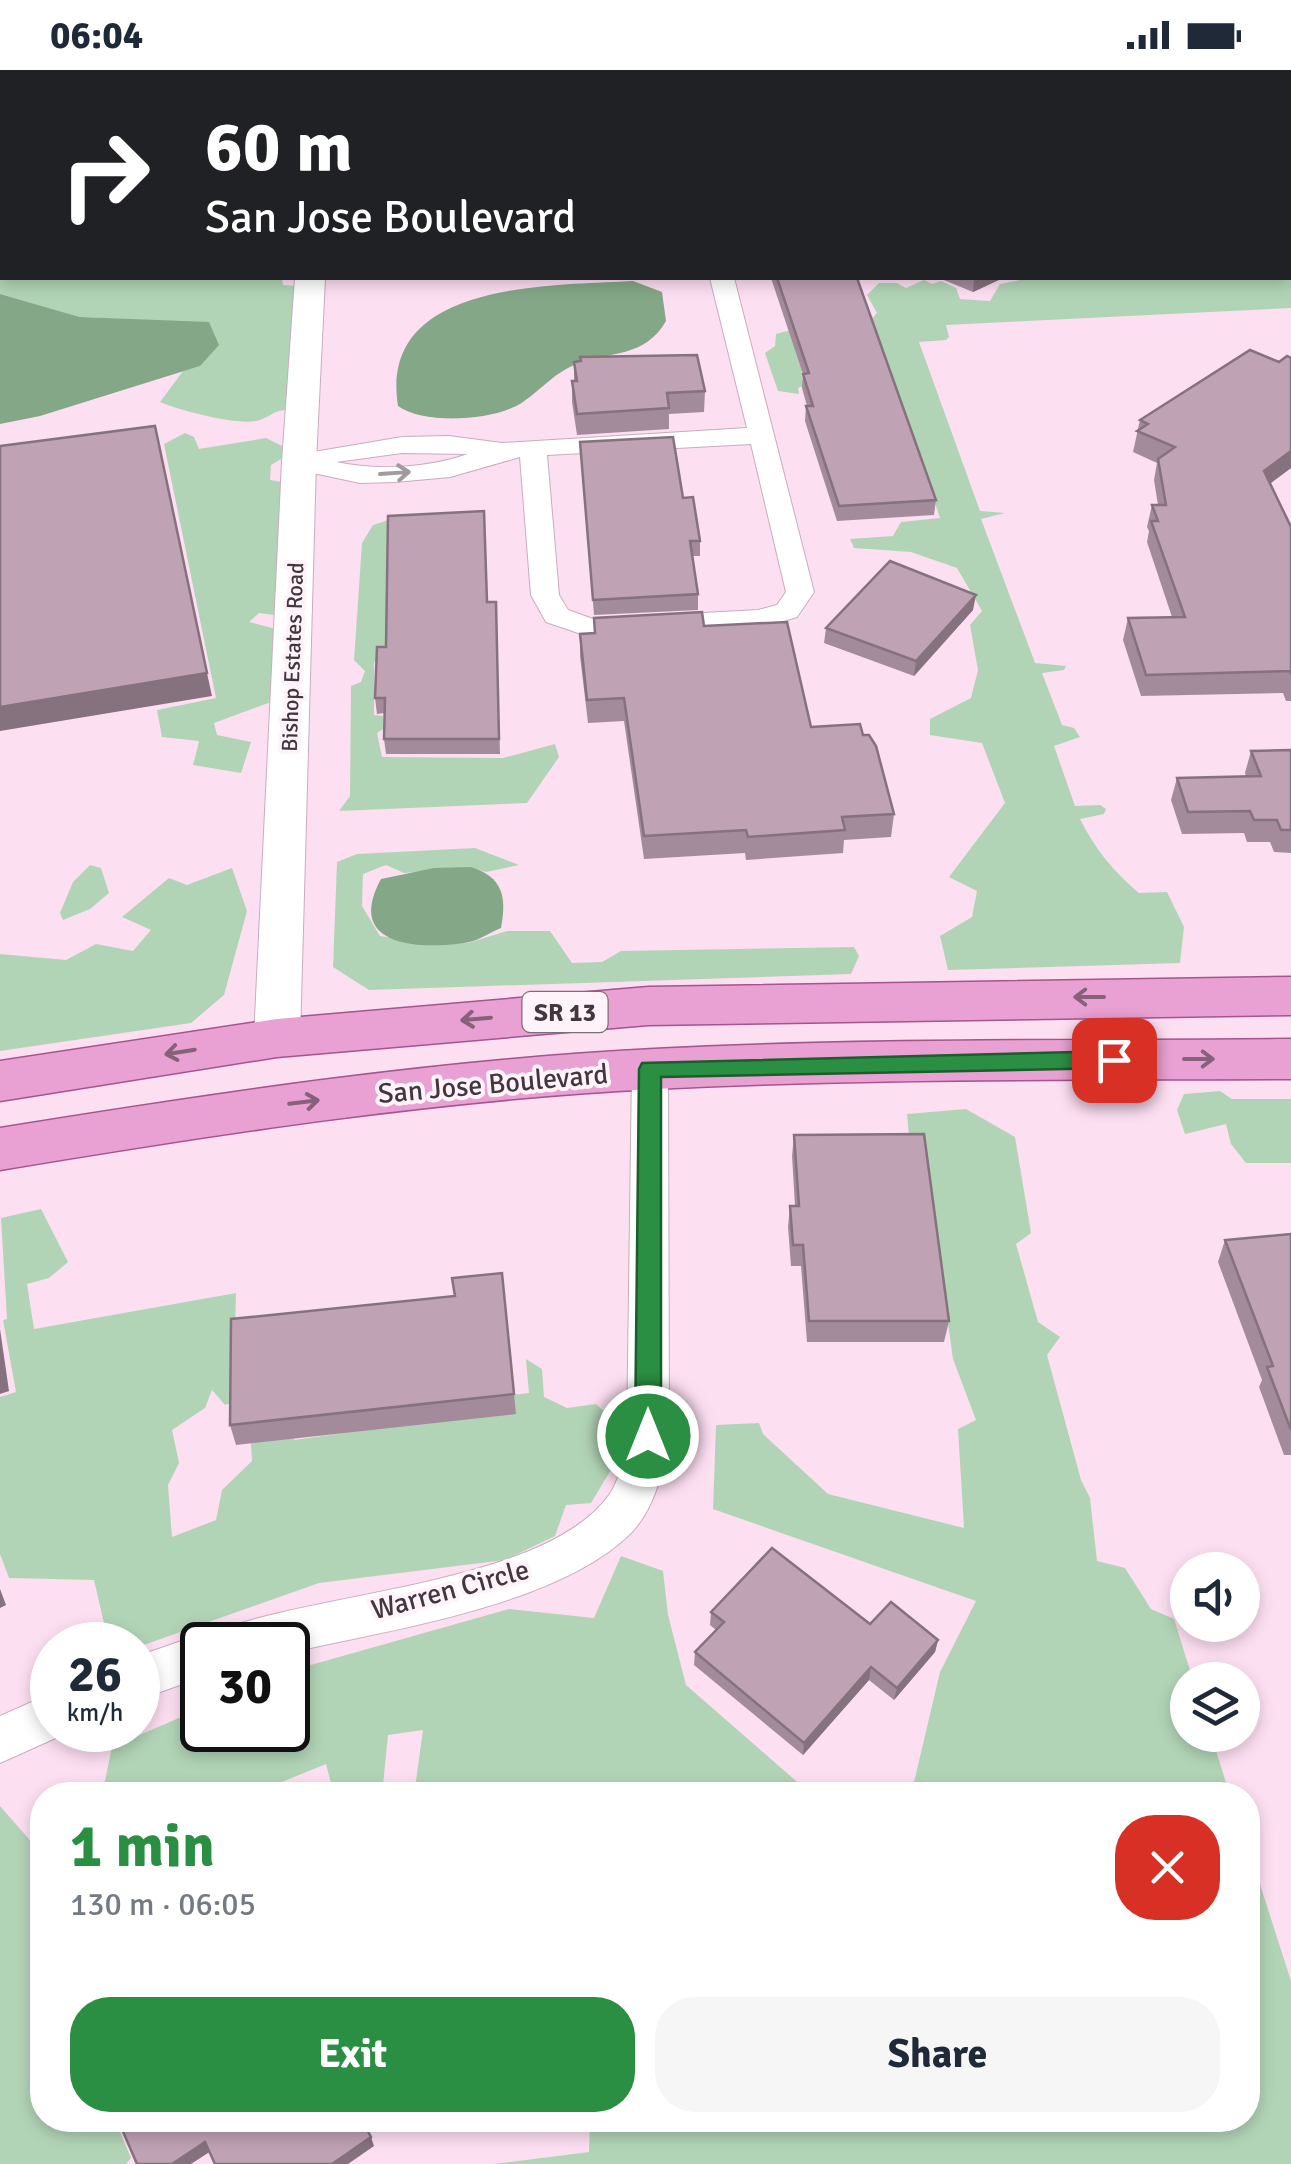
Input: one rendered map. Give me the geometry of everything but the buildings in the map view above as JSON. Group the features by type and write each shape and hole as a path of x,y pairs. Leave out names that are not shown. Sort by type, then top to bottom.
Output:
{"main road":[{"name":"SR 13","path":"0,1081 277,1038 648,1006 1291,996"},
{"path":"650,1069 654,1046 673,1030 818,1021 853,1001"},
{"path":"0,1125 241,1080 265,1066 277,1038"},
{"name":"San Jose Boulevard","path":"0,1150 212,1114 368,1094 650,1069 799,1063 1291,1059"}],"street":[{"name":"Bishop Estates Road","path":"277,1038 310,280"},
{"path":"533,448 545,595 556,616 590,628 760,619 786,611 800,592 723,280"},
{"path":"299,462 360,475 395,474 450,469 504,450 762,435"},
{"name":"Warren Circle","path":"310,1624 485,1585 539,1567 589,1542 616,1519 641,1477 648,1436 650,1069"},
{"path":"0,1740 30,1726"}],"shaded area":[{"path":"0,280 282,280 283,285 297,286 289,410 251,422 195,413 160,402 183,371 200,366 209,323 80,317 0,294"},
{"path":"924,280 932,284 941,281 956,288 960,299 990,301 1000,284 1020,280 1291,280 1291,308 946,325 946,340 919,342 980,511 1005,513 981,519 1035,663 1066,666 1064,670 1042,673 1062,725 1074,728 1080,737 1054,746 1075,806 1100,805 1106,809 1104,814 1080,819 1105,859 1139,893 1167,892 1184,927 1180,963 948,970 940,936 972,917 977,891 949,877 1005,803 982,743 930,735 930,719 971,698 978,670 970,625 982,611 957,568 911,552 854,548 850,539 893,536 901,522 940,518 916,445 826,370 801,372 804,386 798,388 799,394 778,391 765,353 775,346 776,334 802,327 869,322 877,313 867,295 879,283 897,283 906,288"},
{"path":"633,281 662,292 666,321 658,333 637,347 571,367 523,402 496,413 442,418 398,406 399,365 415,334 442,312 477,298 517,290"},
{"path":"0,294 80,317 209,322 219,345 200,366 40,416 0,424"},
{"path":"185,433 194,437 199,449 266,438 286,448 286,456 271,465 270,480 282,482 274,615 259,613 249,622 276,629 271,702 214,723 217,735 251,742 241,773 193,765 199,741 162,737 157,710 216,698 164,444"},
{"path":"407,514 409,523 388,528 386,604 419,604 388,624 385,648 374,663 374,715 383,716 383,729 377,733 382,757 503,758 555,744 559,757 527,803 339,811 350,796 351,686 361,682 365,671 354,660 362,543 373,525"},
{"path":"475,848 519,865 486,872 470,867 404,873 386,865 363,874 362,906 380,936 431,944 468,943 507,931 550,931 572,963 602,962 621,951 854,947 859,956 851,974 369,990 333,967 337,862 357,854"},
{"path":"90,865 101,868 109,893 90,909 63,920 60,913 73,882"},
{"path":"471,867 490,876 500,890 501,928 473,941 445,945 407,943 379,930 372,918 372,901 381,879 434,868"},
{"path":"232,868 247,911 224,995 191,1023 0,1051 0,954 66,960 96,944 133,951 151,930 122,917 169,878 187,885"},
{"path":"1220,1091 1232,1099 1291,1099 1291,1163 1246,1163 1231,1144 1226,1124 1185,1134 1177,1110 1184,1094"},
{"path":"966,1109 1015,1137 1031,1233 1016,1244 1038,1322 1060,1337 1047,1355 1081,1480 1090,1498 1097,1561 1125,1568 1151,1609 1170,1617 1170,1642 1181,1642 1187,1662 1170,1662 1170,1752 1216,1752 1226,1782 914,1782 940,1672 976,1601 713,1509 716,1425 759,1423 763,1434 828,1494 964,1528 958,1429 976,1420 953,1359 924,1153 910,1146 907,1114"},
{"path":"41,1209 68,1262 49,1278 27,1284 34,1329 236,1293 235,1331 281,1388 225,1405 212,1390 205,1408 172,1430 179,1463 168,1485 172,1537 216,1520 222,1490 252,1461 250,1429 290,1423 294,1440 365,1430 388,1410 529,1393 526,1359 542,1369 544,1397 567,1408 596,1404 623,1429 612,1468 591,1503 566,1505 555,1536 505,1560 319,1583 209,1622 180,1622 180,1632 160,1639 160,1622 104,1622 94,1580 9,1578 0,1554 0,1397 16,1392 3,1320 7,1319 1,1218"},
{"path":"621,1556 663,1571 668,1615 686,1685 797,1782 416,1782 423,1730 388,1735 383,1782 331,1782 326,1764 282,1782 105,1782 111,1752 160,1752 160,1726 180,1718 180,1752 310,1752 310,1665 509,1609 594,1618"},
{"path":"0,1806 30,1840 30,2132 120,2132 131,2158 126,2164 0,2164"},
{"path":"1260,1884 1291,1981 1291,2164 493,2164 589,2152 590,2132 1260,2132"}],"route":[{"path":"648,1436 650,1069 799,1063 1114,1060"}]}
